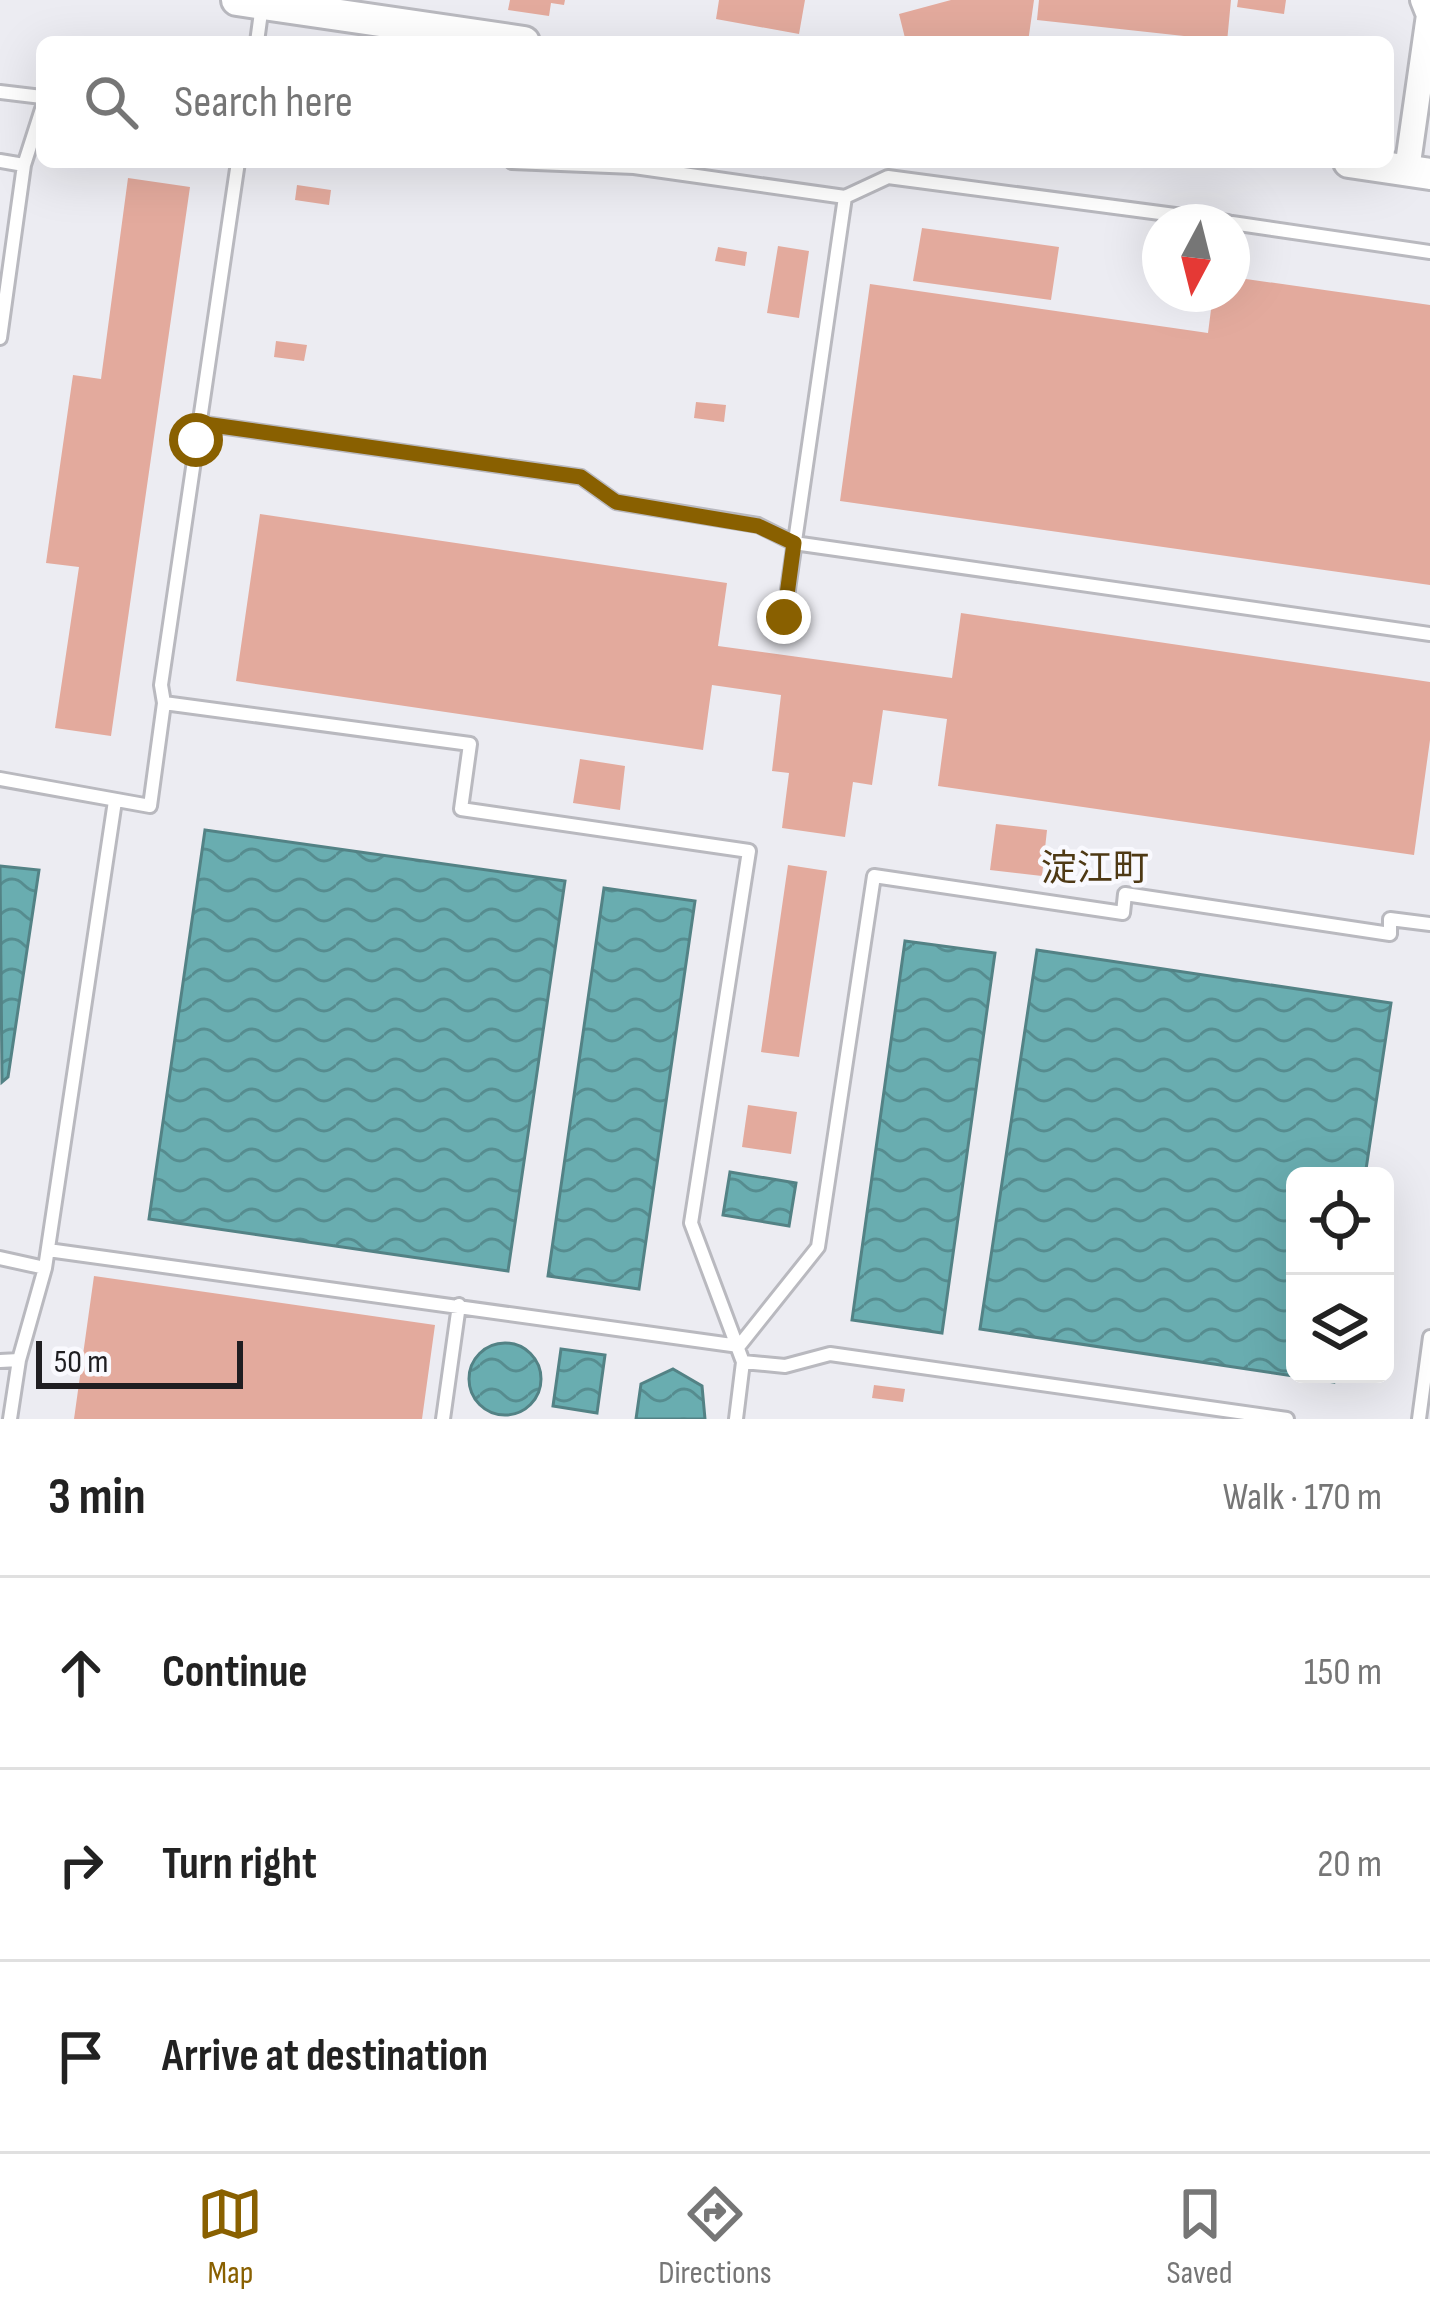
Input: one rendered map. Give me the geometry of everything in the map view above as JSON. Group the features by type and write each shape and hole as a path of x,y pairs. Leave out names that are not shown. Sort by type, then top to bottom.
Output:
{"street":[{"path":"1419,172 1429,15 1423,0"},
{"path":"250,2 483,36"}],"lane":[{"path":"250,2 255,36"},
{"path":"0,92 36,96"},
{"path":"0,338 24,165 36,128"},
{"path":"0,161 24,165"},
{"path":"0,779 150,806 164,703 161,685 237,168"},
{"path":"641,168 844,197 889,169 1142,208"},
{"path":"784,617 844,197"},
{"path":"1250,225 1430,252"},
{"path":"198,423 581,477 616,502 758,526 794,543 1430,634"},
{"path":"164,703 470,744 461,809 749,850 691,1223 743,1362 736,1419"},
{"path":"10,1419 19,1360 45,1268 115,801"},
{"path":"739,1346 818,1247 874,876 1123,913 1126,894 1390,934 1390,919 1430,924"},
{"path":"48,1250 739,1346"},
{"path":"0,1258 45,1268"},
{"path":"443,1419 459,1305"},
{"path":"1419,1419 1430,1337"},
{"path":"743,1362 784,1366 830,1354 1287,1419"},
{"path":"0,1361 19,1360"}],"water":[{"path":"205,830 565,881 508,1271 149,1219"},
{"path":"0,866 39,870 8,1077 2,1082"},
{"path":"604,888 695,901 639,1289 548,1276"},
{"path":"905,941 995,953 942,1333 852,1320"},
{"path":"1037,950 1391,1003 1366,1167 1286,1167 1286,1375 980,1329"},
{"path":"730,1172 796,1183 789,1226 723,1215"},
{"path":"505,1343 531,1353 541,1379 531,1405 505,1415 479,1405 469,1379 479,1353"},
{"path":"561,1349 605,1355 597,1413 553,1406"},
{"path":"673,1369 702,1386 705,1419 636,1419 641,1384"}],"building":[{"path":"510,0 565,0 564,5 551,3 549,16 508,10"},
{"path":"719,0 805,0 799,34 716,19"},
{"path":"951,0 1034,0 1029,36 904,36 899,14"},
{"path":"1039,0 1231,0 1228,36 1184,36 1037,20"},
{"path":"1238,0 1286,0 1284,14 1237,7"},
{"path":"128,178 190,187 111,736 55,728 79,567 46,563 73,375 101,379"},
{"path":"297,185 331,190 329,205 295,200"},
{"path":"922,228 1059,247 1051,300 913,281"},
{"path":"778,246 809,251 799,318 767,313"},
{"path":"718,247 747,252 745,266 715,261"},
{"path":"1250,280 1430,305 1430,585 840,501 870,284 1208,333 1211,312 1250,312"},
{"path":"276,341 307,345 304,361 274,357"},
{"path":"696,402 726,405 724,422 694,418"},
{"path":"260,514 727,583 718,646 952,678 961,613 1430,682 1430,740 1414,855 938,786 947,719 883,710 872,785 853,782 845,837 782,828 789,773 772,771 781,695 712,685 703,750 236,681"},
{"path":"580,759 625,766 620,810 573,803"},
{"path":"996,824 1047,830 1042,876 990,870"},
{"path":"788,865 827,871 799,1057 761,1052"},
{"path":"748,1105 797,1112 791,1154 742,1147"},
{"path":"94,1276 435,1325 422,1419 74,1419"},
{"path":"874,1385 905,1389 903,1402 872,1398"}],"district":[{"name":"淀江町","path":"1095,869"}],"route":[{"path":"196,440 198,423 581,477 616,502 758,526 794,543 784,617"}]}
